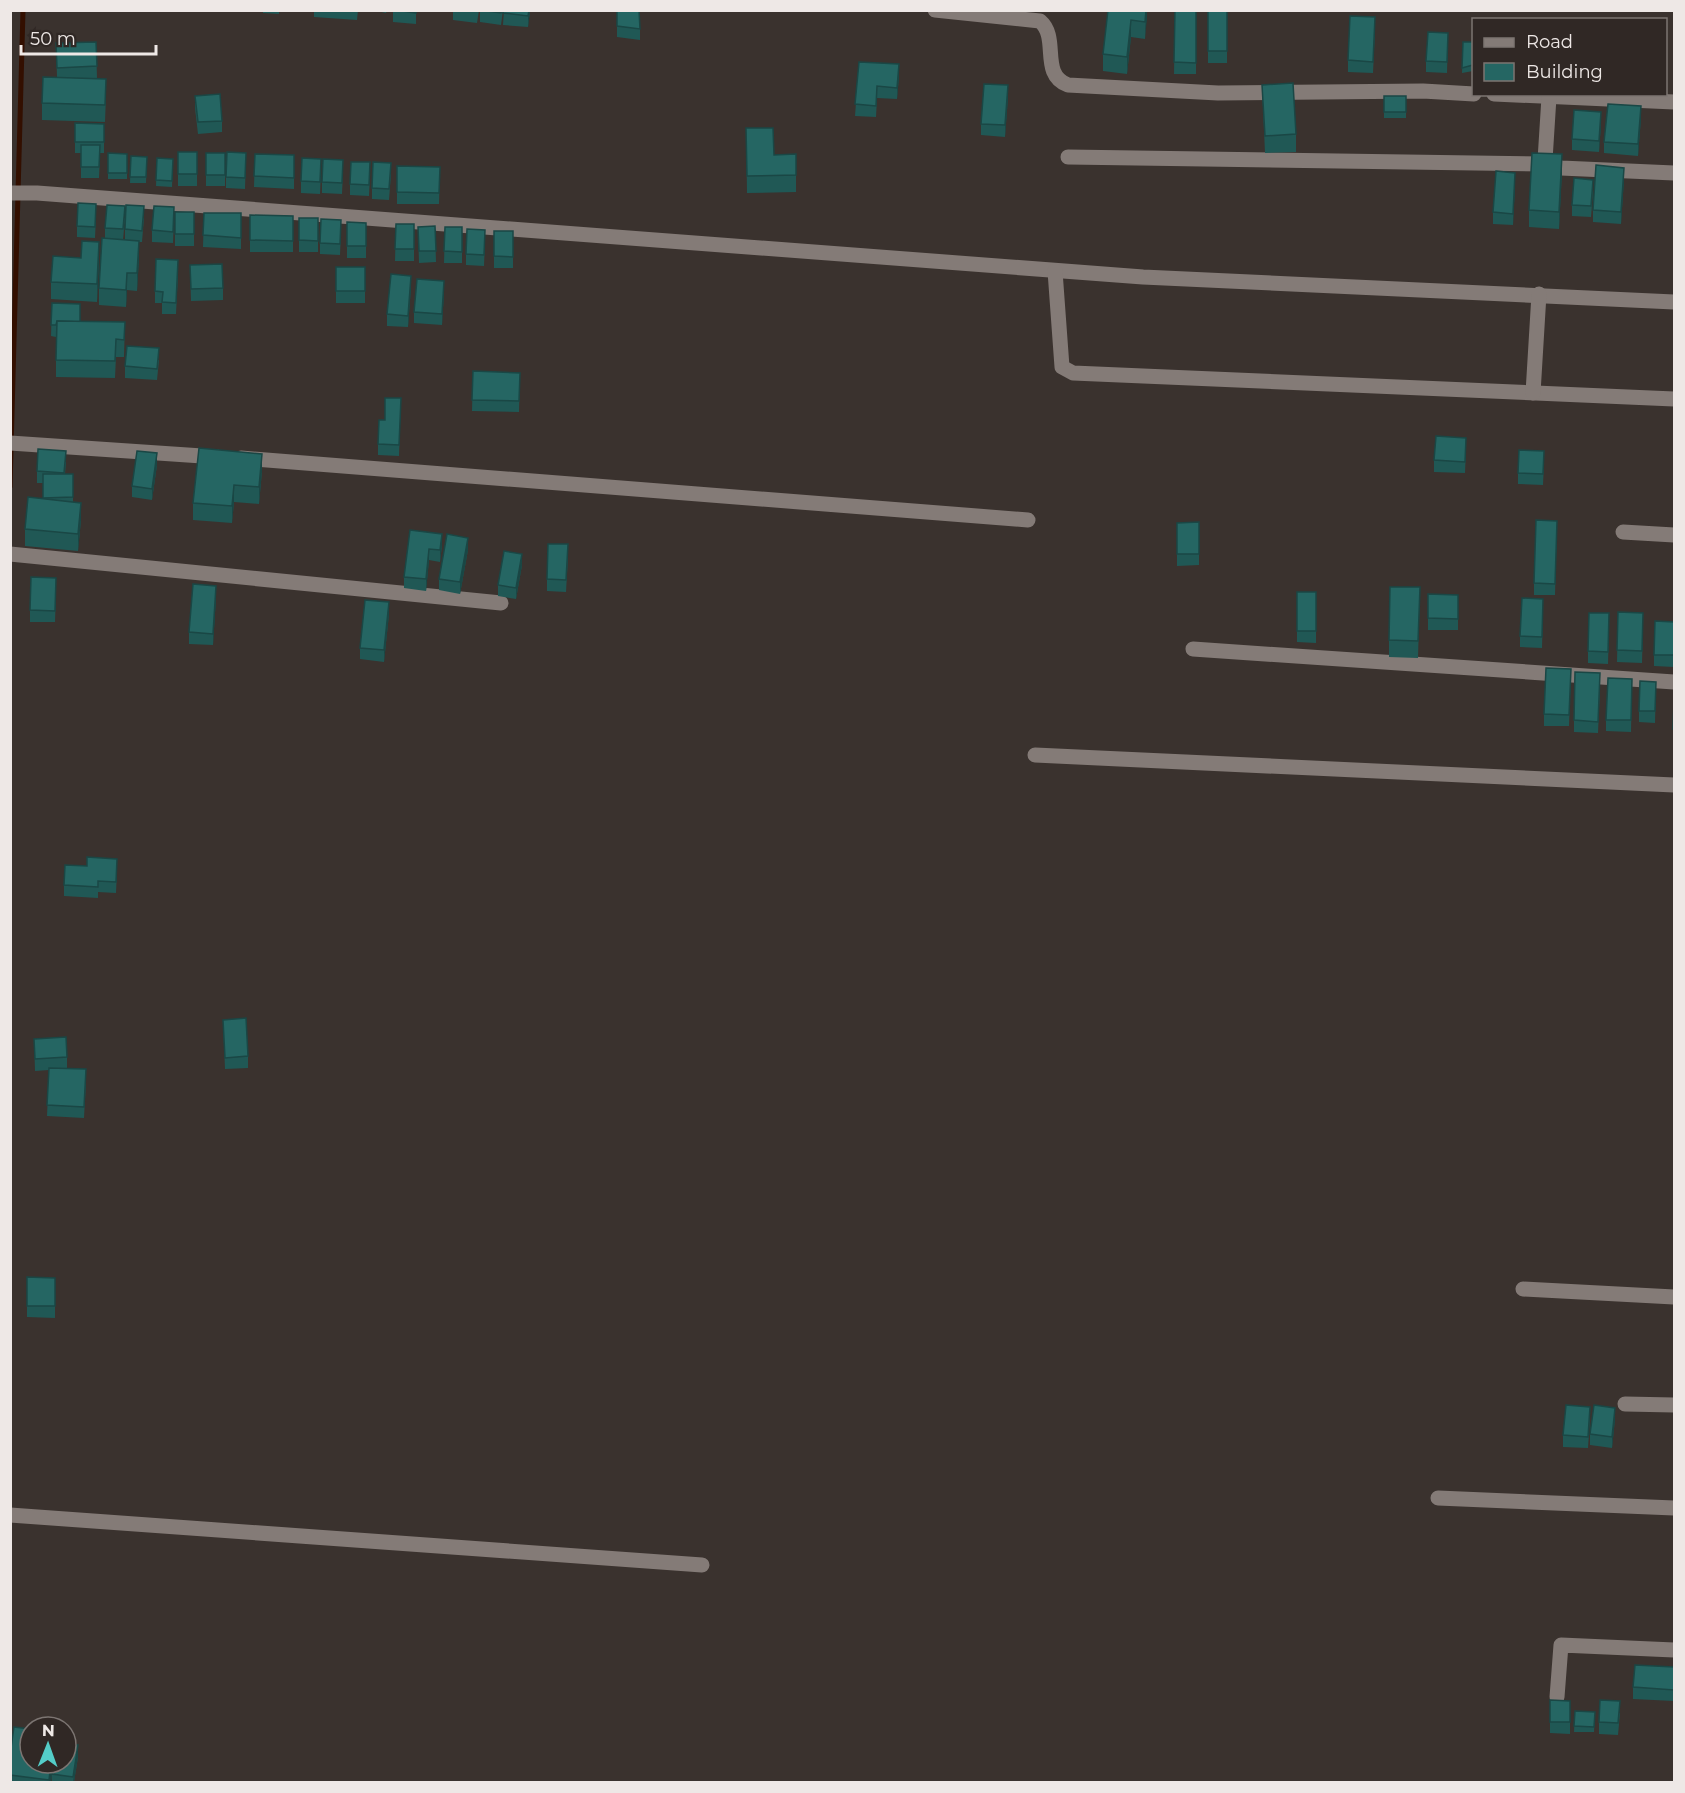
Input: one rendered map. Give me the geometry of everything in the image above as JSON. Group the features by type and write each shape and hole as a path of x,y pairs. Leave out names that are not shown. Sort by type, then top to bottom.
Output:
{"street":[{"path":"935,10 1040,21 1046,29 1053,75 1058,81 1068,85 1218,93 1423,91 1472,94"},
{"path":"1531,96 1674,102"},
{"path":"1547,164 1545,160 1549,97"},
{"path":"1068,156 1547,164 1560,168 1674,173"},
{"path":"10,193 37,193 1143,277 1674,302"},
{"path":"1055,271 1062,367 1072,373 1674,399"},
{"path":"1533,393 1539,294"},
{"path":"10,443 1028,520"},
{"path":"1623,532 1674,535"},
{"path":"16,554 501,603"},
{"path":"1193,648 1674,682"},
{"path":"1035,755 1674,785"},
{"path":"1523,1289 1674,1297"},
{"path":"1625,1404 1674,1405"},
{"path":"1438,1498 1674,1508"},
{"path":"10,1515 702,1565"},
{"path":"1557,1697 1561,1645 1674,1650"}],"building":[{"path":"397,10 416,10 416,13"},
{"path":"480,10 502,10 501,13"},
{"path":"504,10 529,10 528,16 503,13"},
{"path":"617,10 639,10 640,29 617,26"},
{"path":"1108,10 1146,10 1145,22 1131,20 1127,57 1103,54"},
{"path":"1175,10 1196,10 1196,63 1174,62"},
{"path":"1208,10 1227,10 1227,51 1208,51"},
{"path":"1350,16 1375,17 1373,62 1348,60"},
{"path":"1428,32 1448,33 1447,62 1426,61"},
{"path":"96,42 97,66 57,68 56,43"},
{"path":"1463,42 1472,42 1472,65 1462,68"},
{"path":"859,62 899,64 897,88 877,86 876,106 855,104"},
{"path":"43,77 106,79 105,105 42,103"},
{"path":"1293,83 1296,134 1265,136 1262,85"},
{"path":"984,84 1008,85 1005,125 981,124"},
{"path":"220,94 222,121 198,122 195,96"},
{"path":"1384,96 1406,96 1406,112 1384,112"},
{"path":"1608,104 1641,106 1638,144 1604,142"},
{"path":"1574,110 1601,112 1599,141 1572,139"},
{"path":"75,123 104,124 104,142 75,142"},
{"path":"746,128 773,128 774,155 796,154 796,175 747,176"},
{"path":"81,145 100,145 99,167 81,167"},
{"path":"178,152 197,152 197,174 178,174"},
{"path":"227,152 246,153 245,178 226,177"},
{"path":"108,153 127,154 127,173 108,173"},
{"path":"206,153 225,153 225,175 206,175"},
{"path":"1532,153 1562,154 1559,212 1529,210"},
{"path":"255,154 294,155 294,178 254,176"},
{"path":"131,156 147,157 146,177 130,177"},
{"path":"157,158 173,159 172,181 156,180"},
{"path":"302,158 321,159 320,182 301,181"},
{"path":"323,159 343,160 342,183 322,182"},
{"path":"351,162 370,162 369,185 350,184"},
{"path":"373,162 391,163 389,189 372,188"},
{"path":"1596,165 1624,168 1621,212 1593,210"},
{"path":"397,166 440,167 439,193 397,192"},
{"path":"1496,171 1515,173 1513,214 1493,212"},
{"path":"1574,178 1593,180 1591,206 1572,205"},
{"path":"78,203 96,204 95,227 77,226"},
{"path":"107,205 125,206 123,229 105,228"},
{"path":"126,205 144,206 142,231 125,229"},
{"path":"154,206 174,207 173,232 152,230"},
{"path":"175,212 194,212 194,234 175,234"},
{"path":"204,213 241,213 241,238 203,235"},
{"path":"250,215 293,216 293,241 250,240"},
{"path":"299,218 318,218 318,241 299,240"},
{"path":"321,219 341,220 340,244 320,243"},
{"path":"347,222 366,223 366,246 347,246"},
{"path":"396,224 414,224 414,249 395,249"},
{"path":"435,226 436,251 419,251 418,227"},
{"path":"445,227 462,227 462,252 444,251"},
{"path":"467,229 485,230 484,255 466,254"},
{"path":"494,231 513,231 513,257 494,256"},
{"path":"102,238 139,241 137,273 127,273 126,290 99,288"},
{"path":"82,241 99,242 97,284 51,282 53,256 81,258"},
{"path":"156,259 178,260 176,303 162,302 163,292 155,291"},
{"path":"222,264 223,288 191,289 190,265"},
{"path":"336,267 365,267 365,291 336,291"},
{"path":"391,274 411,276 408,316 387,314"},
{"path":"417,279 444,281 442,314 414,312"},
{"path":"52,303 80,304 80,322 57,321 56,325 51,325"},
{"path":"57,321 125,322 124,340 116,339 115,361 56,360"},
{"path":"127,346 159,348 157,369 125,366"},
{"path":"473,371 520,373 519,401 472,400"},
{"path":"385,398 401,398 399,445 378,444 379,420 385,420"},
{"path":"1436,436 1466,438 1465,462 1434,460"},
{"path":"199,448 262,454 259,487 234,485 232,506 193,503"},
{"path":"38,449 66,451 64,473 37,471"},
{"path":"1519,450 1544,451 1543,474 1518,473"},
{"path":"137,451 157,453 152,489 132,486"},
{"path":"43,474 73,474 73,497 43,498"},
{"path":"28,497 81,503 78,534 25,529"},
{"path":"1536,520 1557,521 1555,584 1534,583"},
{"path":"1199,522 1199,554 1177,554 1177,523"},
{"path":"410,530 442,534 440,550 429,549 426,579 404,577"},
{"path":"447,534 468,538 460,582 439,579"},
{"path":"548,544 568,544 566,580 547,579"},
{"path":"504,551 522,554 516,588 498,585"},
{"path":"31,577 56,578 55,611 30,610"},
{"path":"193,584 216,586 213,634 189,632"},
{"path":"1390,587 1420,587 1418,641 1389,640"},
{"path":"1297,592 1316,592 1316,631 1297,631"},
{"path":"1428,594 1458,595 1458,619 1428,618"},
{"path":"1522,598 1543,599 1542,637 1520,636"},
{"path":"365,600 389,602 384,650 360,648"},
{"path":"1618,612 1643,613 1642,651 1617,650"},
{"path":"1589,613 1609,613 1608,652 1588,651"},
{"path":"1655,621 1674,622 1674,655 1654,655"},
{"path":"1546,668 1571,669 1569,715 1544,714"},
{"path":"1575,672 1600,673 1598,722 1574,720"},
{"path":"1608,678 1632,679 1631,720 1606,720"},
{"path":"1640,681 1656,682 1655,711 1639,711"},
{"path":"87,857 117,859 116,882 98,881 98,887 64,885 65,865 87,866"},
{"path":"246,1018 248,1056 225,1058 223,1020"},
{"path":"66,1037 67,1057 35,1059 34,1039"},
{"path":"49,1068 86,1069 84,1107 47,1105"},
{"path":"27,1277 55,1278 55,1306 27,1306"},
{"path":"1566,1405 1590,1407 1588,1437 1563,1435"},
{"path":"1594,1405 1615,1408 1612,1437 1590,1434"},
{"path":"1635,1665 1674,1667 1674,1690 1633,1687"},
{"path":"1550,1700 1570,1701 1570,1722 1550,1722"},
{"path":"1600,1700 1620,1701 1618,1723 1599,1722"},
{"path":"1575,1711 1595,1712 1594,1727 1574,1726"},
{"path":"14,1727 18,1728 18,1775 50,1775 49,1780 10,1775"}],"waterway":[{"path":"10,487 23,10"}]}
